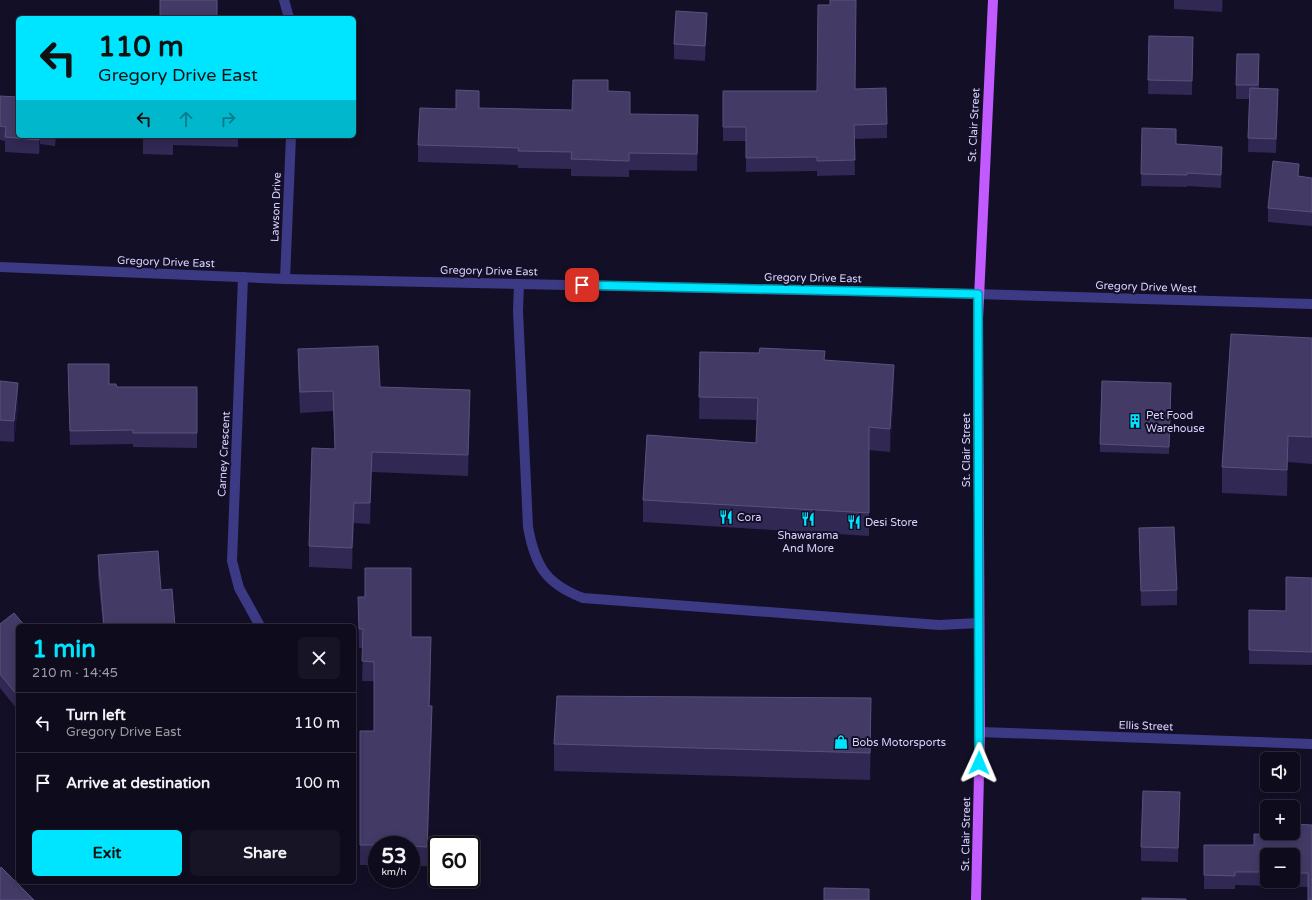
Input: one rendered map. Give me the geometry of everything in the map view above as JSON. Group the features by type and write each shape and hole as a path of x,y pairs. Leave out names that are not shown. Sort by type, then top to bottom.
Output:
{"main road":[{"name":"St. Clair Street","path":"976,900 980,732 978,294 992,0"}],"street":[{"path":"284,0 288,16"},
{"name":"Lawson Drive","path":"285,279 291,138"},
{"name":"Gregory Drive East","path":"0,267 285,279 978,294"},
{"name":"Carney Crescent","path":"243,277 232,561 239,588 259,624"},
{"path":"519,284 518,311 528,526 531,542 539,564 553,584 583,598 939,625 979,623"},
{"name":"Gregory Drive West","path":"978,294 1312,304"},
{"name":"Ellis Street","path":"980,732 1312,744"}],"building":[{"path":"160,0 217,0 217,16 160,16"},
{"path":"830,0 856,0 855,89 886,88 887,124 854,125 855,160 817,161 817,157 746,158 746,127 723,127 723,91 817,91 818,5 830,5"},
{"path":"676,11 707,13 705,46 674,44"},
{"path":"1149,36 1193,37 1192,81 1148,80"},
{"path":"1237,54 1259,54 1258,85 1236,85"},
{"path":"573,80 608,80 608,91 630,92 630,114 698,115 697,154 629,153 629,161 571,159 572,152 518,151 519,148 418,145 420,108 456,109 456,90 479,91 479,108 572,110"},
{"path":"1250,88 1278,89 1276,139 1248,138"},
{"path":"0,96 16,97 16,138 5,137 6,127 0,126"},
{"path":"1142,128 1176,129 1176,144 1222,147 1221,175 1187,173 1187,175 1141,174"},
{"path":"16,138 40,138 39,140"},
{"path":"1273,161 1299,164 1298,176 1312,178 1312,212 1268,208"},
{"path":"1231,334 1312,338 1312,437 1288,436 1287,470 1222,467"},
{"path":"378,346 380,387 470,390 468,455 372,452 370,503 354,503 352,548 309,546 312,448 335,449 333,391 300,392 298,349"},
{"path":"760,348 825,351 824,360 894,365 890,429 869,427 869,513 643,500 647,435 756,443 758,398 699,397 700,352 759,353"},
{"path":"68,364 109,364 109,384 116,384 117,387 197,387 197,433 133,433 133,430 70,431"},
{"path":"0,381 18,383 14,421 0,420"},
{"name":"Pet Food Warehouse","path":"1102,381 1171,383 1169,447 1100,444"},
{"path":"1174,527 1177,590 1141,591 1139,528"},
{"path":"158,551 161,590 172,589 175,624 104,624 98,555"},
{"path":"365,568 411,568 411,637 431,637 429,706 432,706 427,847 420,847 420,836 368,836 368,845 360,845 360,731 374,731 374,662 362,661 363,629 359,629 358,597 365,597"},
{"path":"1286,577 1312,578 1312,652 1249,650 1249,610 1286,611"},
{"path":"14,613 23,624 16,624 16,694 0,674 0,624"},
{"path":"557,696 871,698 870,753 554,744"},
{"path":"1143,791 1180,792 1178,848 1141,847"},
{"path":"1300,824 1312,825 1312,900 1308,900 1308,873 1300,873 1300,848 1260,848 1260,872 1235,872 1235,876 1204,875 1204,845 1254,845 1254,834 1260,834 1260,840 1300,840"},
{"path":"1,867 16,882 16,884 18,884 34,900 0,900"},
{"path":"824,888 869,889 869,900 824,900"},
{"path":"1142,898 1186,899 1186,900 1142,900"}],"place":[{"name":"Pet Food Warehouse","path":"1135,421"},
{"name":"Cora","path":"726,517"},
{"name":"Shawarama And More","path":"808,519"},
{"name":"Desi Store","path":"854,522"},
{"name":"Bobs Motorsports","path":"841,742"}],"route":[{"path":"582,285 978,294 979,763"}]}
